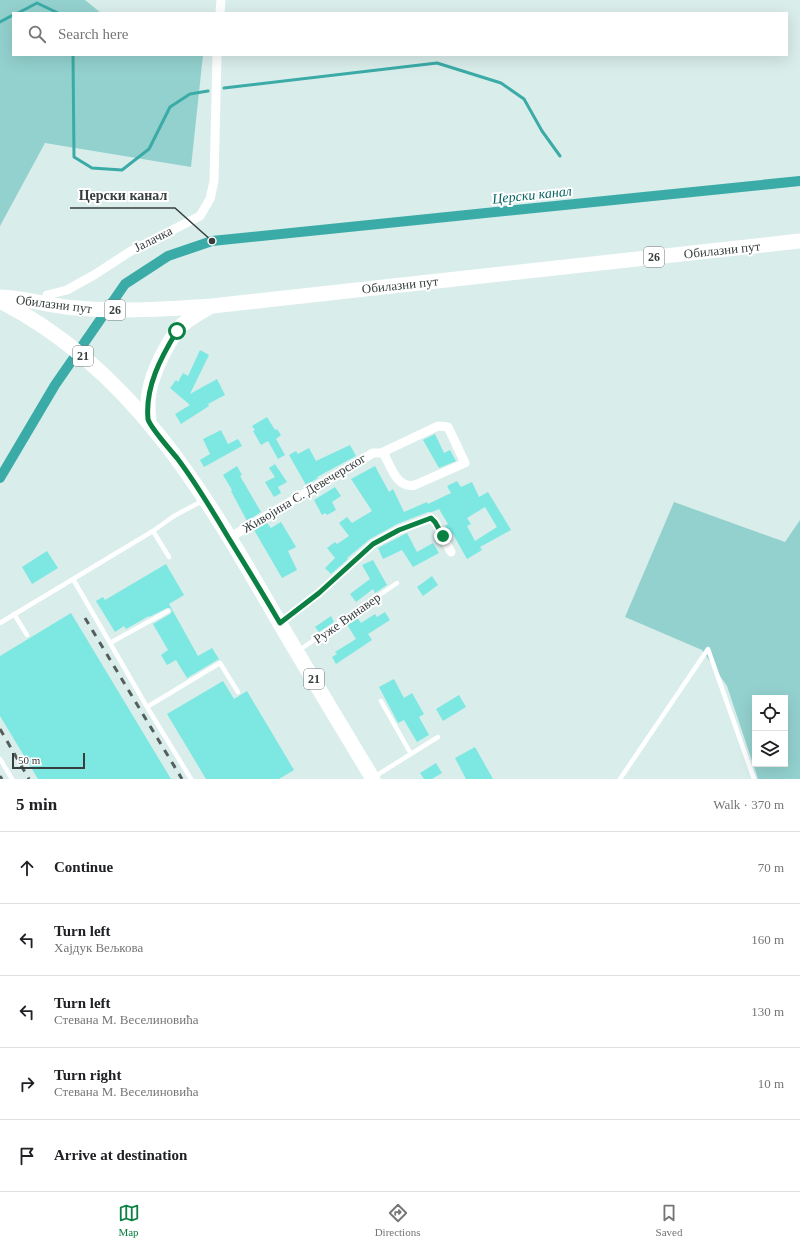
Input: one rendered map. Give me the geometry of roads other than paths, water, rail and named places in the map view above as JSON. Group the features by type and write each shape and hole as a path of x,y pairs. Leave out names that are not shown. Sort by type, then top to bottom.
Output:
{"main road":[{"name":"Обилазни пут","path":"0,297 50,300 98,310 212,306 800,241"},
{"name":"21","path":"0,301 50,330 75,349 114,384 148,421 184,468 205,499 255,579 373,778"},
{"path":"148,421 148,394 166,349 183,324 198,313 212,306"}],"street":[{"path":"220,0 220,12"},
{"name":"Јалачка","path":"50,300 94,275 131,250 200,216 210,199 214,181 217,56"},
{"name":"Живојина С. Девечерског","path":"229,538 368,455 380,453 438,426 448,427 465,463 415,485 406,486 398,480 384,454 380,453"},
{"path":"280,623 319,593 373,544 399,530 431,518 435,522 451,552"}],"lane":[{"path":"0,623 153,531 174,516 205,499"},
{"path":"153,531 169,556"},
{"path":"73,579 147,707 191,779"},
{"name":"Руже Винавер","path":"297,652 397,583"},
{"path":"110,643 168,610"},
{"path":"14,614 26,635"},
{"path":"620,779 708,649 754,779"},
{"path":"147,707 220,663 238,692"},
{"path":"381,701 411,754"},
{"path":"373,778 438,736"},
{"path":"0,759 12,779"}],"waterway":[{"path":"20,12 37,3 56,12"},
{"path":"0,22 12,16"},
{"path":"73,56 74,157 92,168 122,170 149,149 170,107 190,94 208,91"},
{"path":"224,88 437,63 501,83 524,99 542,131 560,156"},
{"name":"Церски канал","path":"0,478 55,385 125,284 168,256 212,241 800,181"}],"railway":[{"path":"85,618 182,779"},
{"path":"0,729 29,779"}],"place":[{"name":"Церски канал","path":"212,241"}]}
